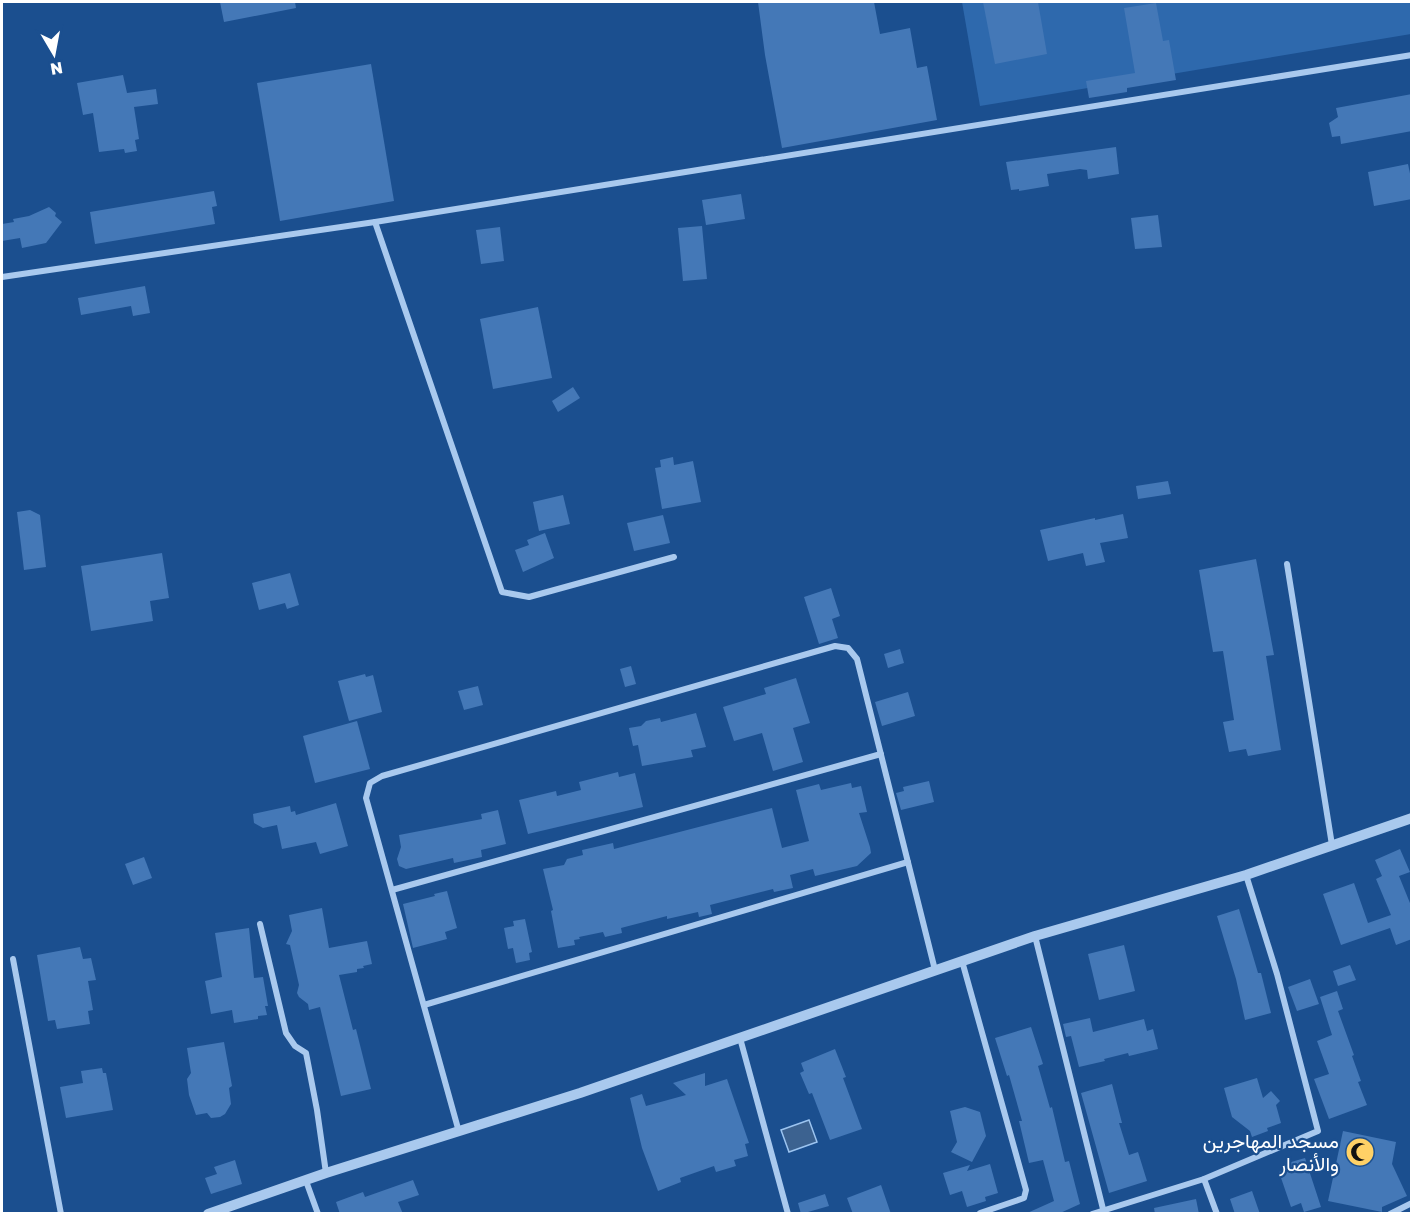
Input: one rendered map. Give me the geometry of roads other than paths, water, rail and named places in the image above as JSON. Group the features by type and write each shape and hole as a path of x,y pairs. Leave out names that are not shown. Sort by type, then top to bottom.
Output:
{"street":[{"path":"2,277 375,222 1412,55"},
{"path":"375,222 502,592 529,597 674,557"},
{"path":"1287,564 1332,845"},
{"path":"459,1132 366,798 370,783 382,776 835,646 848,648 857,659 935,970"},
{"path":"392,890 881,754"},
{"path":"208,1214 326,1173 580,1093 1035,936 1246,875 1411,818"},
{"path":"424,1005 908,862"},
{"path":"1092,1214 1204,1179 1318,1131 1277,974 1246,875"},
{"path":"260,924 286,1033 295,1046 306,1053 326,1173"},
{"path":"1035,936 1102,1209"},
{"path":"13,959 61,1214"},
{"path":"962,962 1026,1190 1024,1198 980,1213"},
{"path":"740,1038 788,1214"},
{"path":"1204,1179 1217,1214"},
{"path":"306,1181 318,1214"},
{"path":"1390,1214 1412,1203"}],"place":[{"name":"مسجد المهاجرين والأنصار","path":"1360,1152"}]}
